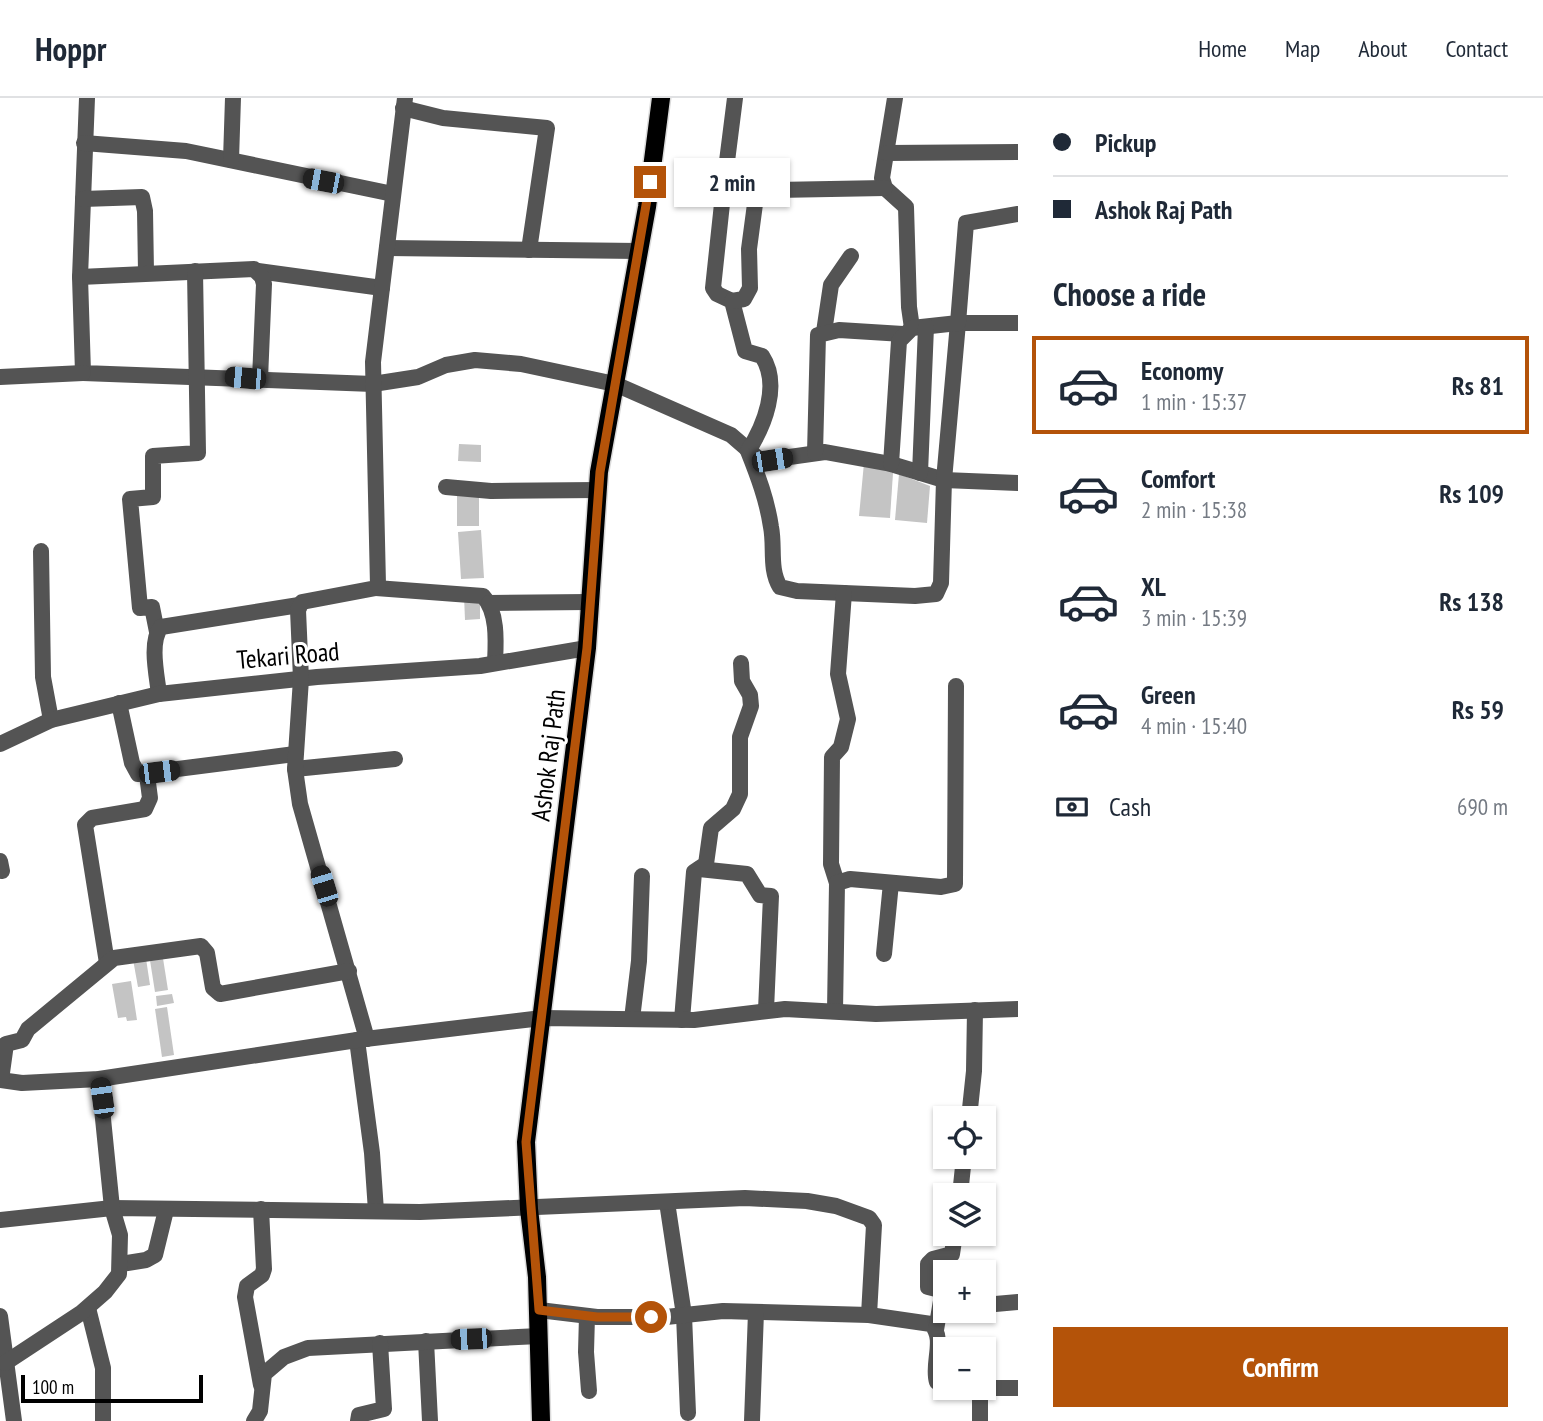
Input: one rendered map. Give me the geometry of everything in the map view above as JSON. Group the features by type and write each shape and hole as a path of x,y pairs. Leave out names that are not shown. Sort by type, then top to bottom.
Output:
{"main road":[{"name":"Ashok Raj Path","path":"541,1421 539,1310 529,1209 526,1142 587,648 598,490 639,251 661,98"}],"street":[{"path":"83,373 80,277 87,98"},
{"path":"231,160 233,98"},
{"path":"735,98 713,288 718,294 732,301 744,299 750,288 749,249 757,189"},
{"path":"895,98 882,178 885,188 906,207 909,307 914,330 920,473"},
{"path":"376,588 379,577 373,384 404,103 443,118 547,128 529,250"},
{"path":"84,144 186,151 393,194"},
{"path":"887,153 1018,152"},
{"path":"724,185 757,189 885,188"},
{"path":"83,199 142,197 145,211 146,272"},
{"path":"732,301 741,344 749,354 762,356 767,368 768,408 748,451 766,501 773,536 773,570 780,587 845,593 915,596 936,594 941,583 944,480 966,223 1018,214"},
{"path":"387,248 639,251"},
{"path":"815,453 817,340 824,332 831,285 851,256"},
{"path":"80,277 248,268 382,288"},
{"path":"159,694 157,632 152,607 139,608 130,499 153,497 153,456 198,453 195,271"},
{"path":"258,271 264,284 260,379"},
{"path":"824,332 914,330 958,323 1018,323"},
{"path":"891,464 899,341 914,330"},
{"path":"0,377 83,373 373,384 418,377 446,365 475,360 522,364 615,384 724,432 761,461 815,453 891,464 944,480 1018,483"},
{"path":"446,487 491,491 598,490"},
{"path":"41,551 43,677 51,720"},
{"path":"157,632 170,624 299,605 376,588 425,593 480,594 489,603 496,638 495,663"},
{"path":"835,1011 837,883 831,864 832,757 841,747 848,719 838,674 845,593"},
{"path":"489,603 589,602"},
{"path":"299,605 301,679 295,762 300,804 349,971 362,1039 376,1211"},
{"name":"Tekari Road","path":"0,744 51,720 159,694 495,663 587,648"},
{"path":"682,1020 690,942 690,891 694,872 706,864 711,828 733,808 740,794 740,737 751,706 750,695 742,681 741,663"},
{"path":"837,883 850,879 941,887 955,884 956,686"},
{"path":"119,704 134,770 138,774 295,762 396,759"},
{"path":"107,962 85,825 92,818 145,809 149,806 146,775"},
{"path":"699,869 747,874 760,895 771,896 766,1010"},
{"path":"632,1019 639,961 642,876"},
{"path":"884,954 891,883"},
{"path":"349,971 220,994 213,988 207,953 201,946 126,954 107,962 29,1029 22,1040 6,1044 1,1080 22,1083 99,1079 362,1039 542,1018 682,1020 766,1010 876,1014 1018,1009"},
{"path":"970,1106 975,1010"},
{"path":"5,1363 88,1308 119,1274 120,1235 112,1208 99,1079"},
{"path":"0,1220 112,1208 376,1211 529,1209 744,1198 807,1201 869,1217 876,1234 869,1315"},
{"path":"667,1202 684,1315 688,1413"},
{"path":"254,1421 260,1411 261,1385 251,1342 245,1290 262,1275 264,1269 261,1209"},
{"path":"121,1264 146,1260 156,1255 166,1210"},
{"path":"933,1289 928,1287 928,1264 933,1259 952,1254 953,1246"},
{"path":"996,1304 1018,1302"},
{"path":"88,1308 103,1368 103,1421"},
{"path":"539,1310 587,1316 756,1312 869,1315 931,1324 936,1330"},
{"path":"752,1421 756,1312"},
{"path":"0,1316 14,1421"},
{"path":"587,1316 589,1391"},
{"path":"936,1337 938,1323"},
{"path":"261,1385 271,1366 295,1352 320,1346 539,1336"},
{"path":"426,1341 430,1421"},
{"path":"358,1421 359,1415 384,1409 380,1343"},
{"path":"996,1389 1018,1388"},
{"path":"980,1421 981,1400"}],"building":[{"path":"459,444 481,445 481,462 458,461"},
{"path":"864,463 893,473 890,518 859,516"},
{"path":"899,474 930,486 927,523 895,520"},
{"path":"457,492 479,492 479,526 457,526"},
{"path":"481,530 484,578 461,579 458,532"},
{"path":"480,595 480,619 465,620 464,596"},
{"path":"145,952 150,985 138,987 132,954"},
{"path":"162,952 168,990 155,992 149,954"},
{"path":"131,981 137,1020 127,1021 126,1017 118,1018 112,984"},
{"path":"172,994 174,1003 157,1006 156,996"},
{"path":"167,1007 174,1055 162,1057 155,1009"}],"route":[{"path":"650,182 600,472 587,648 526,1142 529,1209 539,1310 597,1317 651,1317"}]}
